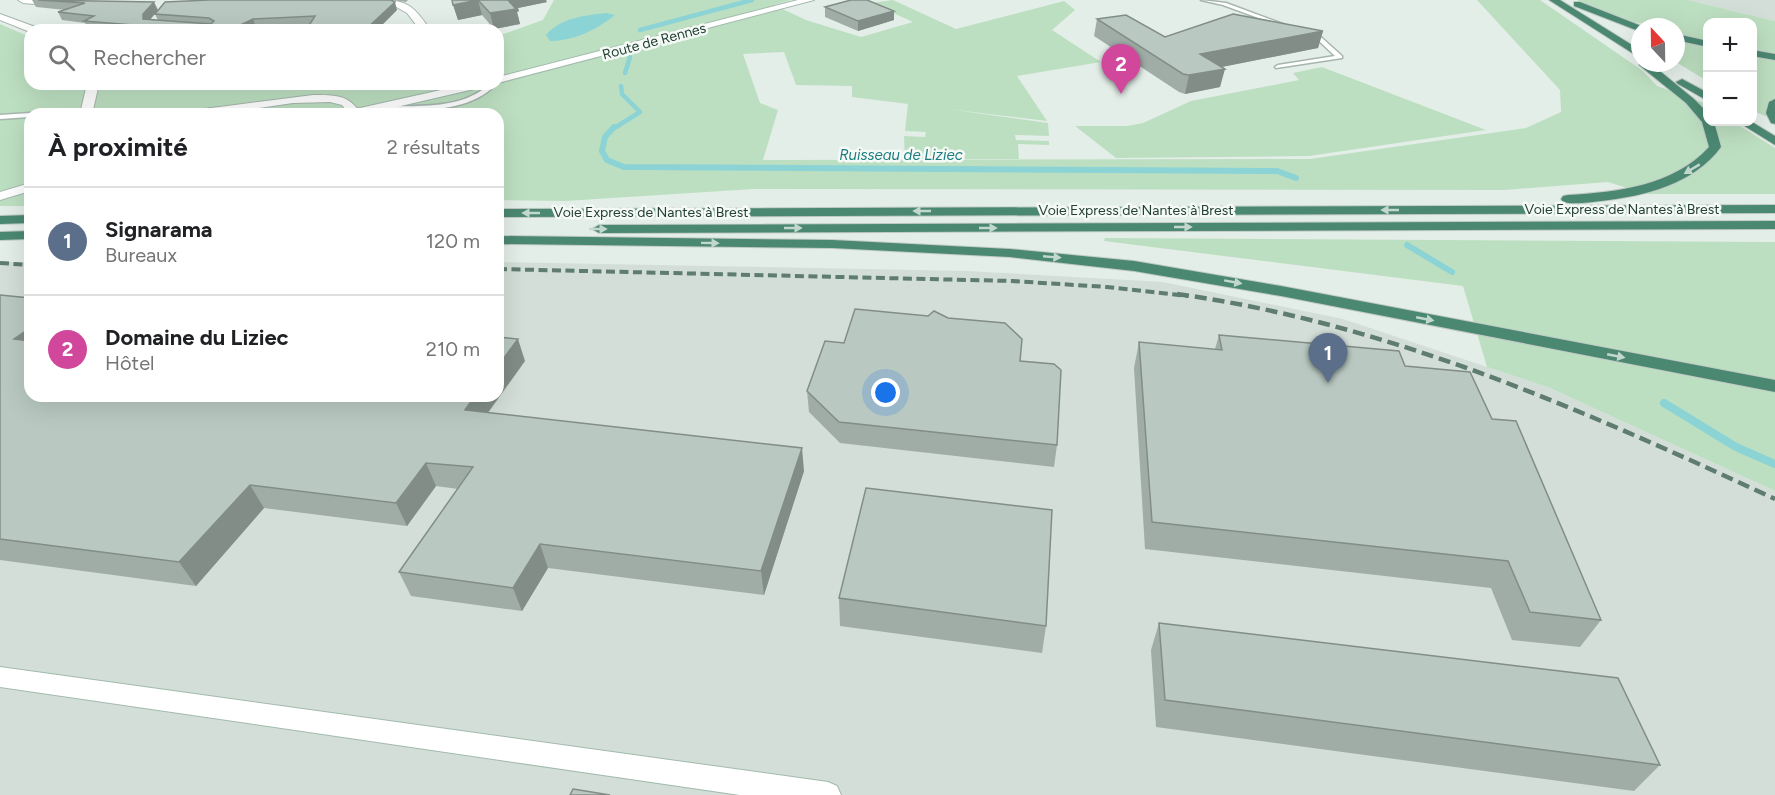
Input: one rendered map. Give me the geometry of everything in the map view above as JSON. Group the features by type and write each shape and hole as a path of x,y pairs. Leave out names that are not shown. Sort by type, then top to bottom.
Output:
{"highway":[{"path":"1554,0 1631,49"},
{"path":"1562,0 1631,43"},
{"path":"1570,0 1596,13 1631,25"},
{"path":"1578,15 1578,20 1631,55"},
{"path":"1685,39 1703,43"},
{"path":"1757,54 1775,57"},
{"path":"1654,72 1690,101 1703,115"},
{"path":"1666,72 1703,95"},
{"path":"1676,72 1703,89"},
{"path":"1775,102 1772,113 1775,120"},
{"path":"1757,123 1775,134"},
{"path":"1449,210 1472,202 1581,199 1610,195 1672,179 1694,170 1707,159 1714,147 1709,126"},
{"path":"1751,126 1775,141"},
{"name":"Voie Express de Nantes à Brest","path":"504,213 1775,209"},
{"path":"0,220 24,219"},
{"name":"Voie Express de Nantes à Brest","path":"504,230 1775,225"},
{"path":"0,236 24,235"},
{"path":"504,240 832,244 1010,253 1123,264 1247,284 1775,386"}],"main road":[{"path":"23,0 72,5"},
{"path":"389,0 402,3 412,10 421,24"},
{"name":"Route de Rennes","path":"504,79 809,0"},
{"path":"0,17 24,26"},
{"path":"86,108 91,90"},
{"path":"380,108 452,90"},
{"path":"243,108 321,98 341,100 350,105 351,108"},
{"path":"0,196 24,189"},
{"path":"0,677 828,795"}],"lane":[{"path":"1204,0 1224,4 1306,33 1320,39 1340,57 1278,67"},
{"path":"380,108 418,108 451,103 477,98 489,90"},
{"path":"0,117 24,115"}],"shaded area":[{"path":"1688,0 1775,0 1775,21 1739,12"},
{"path":"0,262 24,262 24,402 504,402 504,262 967,271 1163,282 1343,319 1550,388 1775,491 1775,795 0,795"}],"green space":[{"path":"554,0 791,0 774,5 806,20 861,37 913,22 871,3 893,0 956,29 1064,1 1075,10 1052,30 1101,62 1017,76 1047,121 947,109 1048,123 1049,136 1015,135 1016,140 1049,141 1049,145 1018,144 1019,159 905,159 904,136 925,137 926,132 905,131 908,104 852,97 852,86 796,85 784,52 743,54 760,103 778,110 763,160 1310,159 1526,128 1561,112 1560,90 1477,0 1540,0 1631,63 1631,72 1644,72 1657,86 1703,103 1703,126 1740,126 1775,148 1775,194 1646,194 1608,182 1505,190 754,189 565,201 504,200 504,108 24,108 24,206 0,206 0,24 24,34 24,90 504,90 504,34 543,20"},
{"path":"1577,0 1688,0 1775,21 1775,53 1757,51 1757,18 1703,18 1703,41 1685,37 1685,18 1631,18 1631,21"},
{"path":"1685,42 1703,47 1703,79 1685,68"},
{"path":"1757,57 1775,59 1775,120 1757,113"},
{"path":"1322,67 1486,130 1309,156 1116,158 1075,126 1127,126 1143,123 1191,101 1299,80 1293,73"},
{"path":"1105,238 1775,242 1775,491 1550,388 1487,367 1463,286 1104,241"}],"water":[{"path":"606,13 615,15 576,37 550,41 546,35 566,21"}],"building":[{"path":"38,0 154,2 143,14 143,19 211,24 121,24 84,21 94,16 58,12 85,3"},
{"path":"391,0 395,2 371,24 310,24 315,16 253,19 243,24 211,24 214,21 209,18 155,14 165,2"},
{"path":"452,0 478,0 453,5"},
{"path":"478,0 508,0 516,9 490,13"},
{"path":"851,0 867,0 894,11 858,21 825,7"},
{"path":"1233,14 1323,31 1200,54 1225,69 1189,75 1183,74 1097,19 1126,15 1165,37"},
{"path":"0,295 24,297 24,332 14,339 24,340 24,402 471,402 465,410 802,448 761,571 540,544 513,588 399,572 473,467 426,463 396,503 250,485 179,562 0,539"},
{"path":"855,309 928,316 934,311 948,318 1005,323 1022,339 1020,361 1054,364 1061,370 1057,445 839,422 807,391 825,341 844,343"},
{"path":"1219,335 1399,351 1405,366 1470,372 1492,419 1516,421 1601,620 1530,612 1508,561 1152,522 1139,342 1222,350"},
{"path":"504,338 518,339 504,358"},
{"path":"866,488 1052,510 1046,626 839,598"},
{"path":"1159,623 1618,678 1660,765 1165,700"},
{"path":"573,789 610,795 570,795"}],"waterway":[{"path":"640,30 752,0"},
{"name":"Ruisseau de Liziec","path":"625,73 630,57"},
{"name":"Ruisseau de Liziec","path":"613,129 640,112 622,94 621,86"},
{"name":"Ruisseau de Liziec","path":"614,127 605,137 602,151 607,160 624,167 1277,171 1296,178"},
{"name":"Ruisseau de Liziec","path":"1407,245 1452,272"},
{"name":"Ruisseau de Liziec","path":"1664,403 1736,447 1775,464"}],"railway":[{"path":"0,263 24,265"},
{"path":"504,269 1012,281 1107,287 1188,296"},
{"path":"1177,294 1255,307 1408,348 1557,403 1775,499"}],"place":[{"name":"Domaine du Liziec","path":"1121,94"},
{"name":"Signarama","path":"1328,383"}]}
